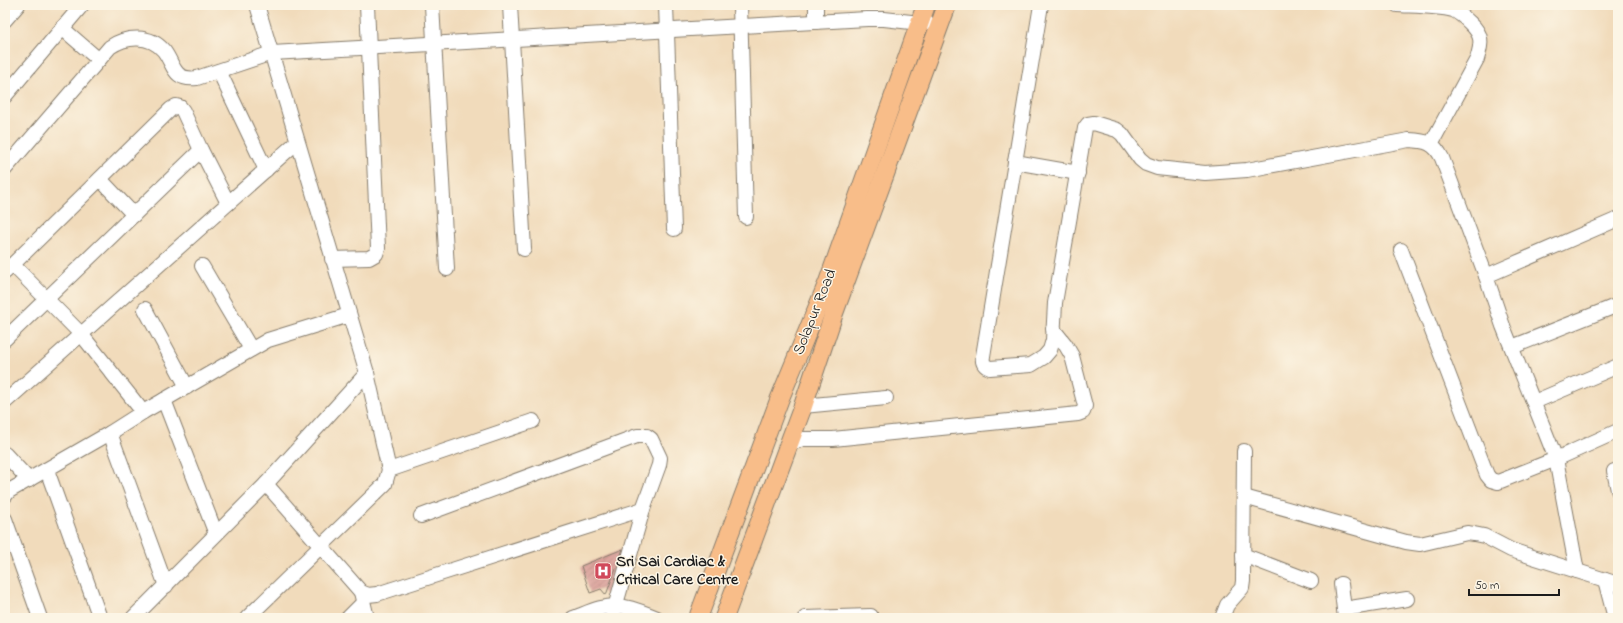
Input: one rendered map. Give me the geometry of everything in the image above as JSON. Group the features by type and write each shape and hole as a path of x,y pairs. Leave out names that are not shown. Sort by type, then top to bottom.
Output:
{"main road":[{"name":"Solapur Road","path":"836,285 926,5"},
{"name":"Solapur Road","path":"698,618 780,398 826,310 940,26 947,5"},
{"name":"Solapur Road","path":"724,618 803,406 826,310"}],"street":[{"path":"5,20 18,5"},
{"path":"5,96 82,5"},
{"path":"247,618 385,484 389,470 367,373 257,5"},
{"path":"332,259 369,258 376,254 378,248 367,5"},
{"path":"432,5 447,269"},
{"path":"510,5 524,249"},
{"path":"666,5 674,229"},
{"path":"740,5 746,217"},
{"path":"816,5 816,22"},
{"path":"1041,5 982,361 985,366 990,368 1030,365 1038,362 1050,350 1053,340 1054,320 1085,128 1088,124 1094,123 1117,130 1122,134 1140,159 1146,164 1157,168 1204,173 1247,170 1409,140 1421,140 1431,144 1438,150 1442,158 1503,326 1556,459 1577,571"},
{"path":"1397,5 1454,8 1477,29 1480,36 1481,47 1477,59 1431,144"},
{"path":"5,169 110,47 119,41 130,38 152,42 163,51 175,72 188,80 272,53 884,19 920,23 921,20 940,26"},
{"path":"62,28 99,60"},
{"path":"219,71 266,170"},
{"path":"143,412 81,334 47,299 9,268 171,109 176,106 180,107 184,111 201,150 228,203"},
{"path":"5,402 297,142"},
{"path":"5,339 201,150"},
{"path":"1015,162 1078,173"},
{"path":"100,179 134,214"},
{"path":"1486,276 1618,219"},
{"path":"1401,250 1487,475 1491,480 1498,482 1556,459 1618,431"},
{"path":"202,266 251,349"},
{"path":"1512,347 1618,305"},
{"path":"146,309 187,387"},
{"path":"5,496 29,480 251,349 279,336 349,315"},
{"path":"789,444 803,439 833,439 1078,414 1083,412 1085,401 1072,356 1054,320"},
{"path":"1534,402 1618,366"},
{"path":"133,618 266,484 367,373"},
{"path":"803,406 886,398"},
{"path":"164,400 216,534"},
{"path":"389,470 533,421"},
{"path":"110,433 166,586"},
{"path":"421,516 642,436 651,439 660,458 659,465 643,509 614,612"},
{"path":"1222,618 1227,605 1242,588 1244,451"},
{"path":"5,454 29,480"},
{"path":"47,470 100,618"},
{"path":"1614,471 1618,490"},
{"path":"266,484 321,547 362,598 367,618"},
{"path":"1244,497 1406,542 1420,544 1467,533 1484,536 1511,550 1612,582 1615,618"},
{"path":"348,618 362,598 368,595 377,594 643,509"},
{"path":"5,519 40,618"},
{"path":"1243,554 1310,581"},
{"path":"1341,584 1345,613 1406,599"},
{"path":"573,618 601,609 614,612 631,608 657,618"},
{"path":"805,618 871,616"}],"building":[{"path":"623,549 606,595 601,589 590,593 581,566"}],"place":[{"name":"Sri Sai Cardiac & Critical Care Centre","path":"603,571"}]}
